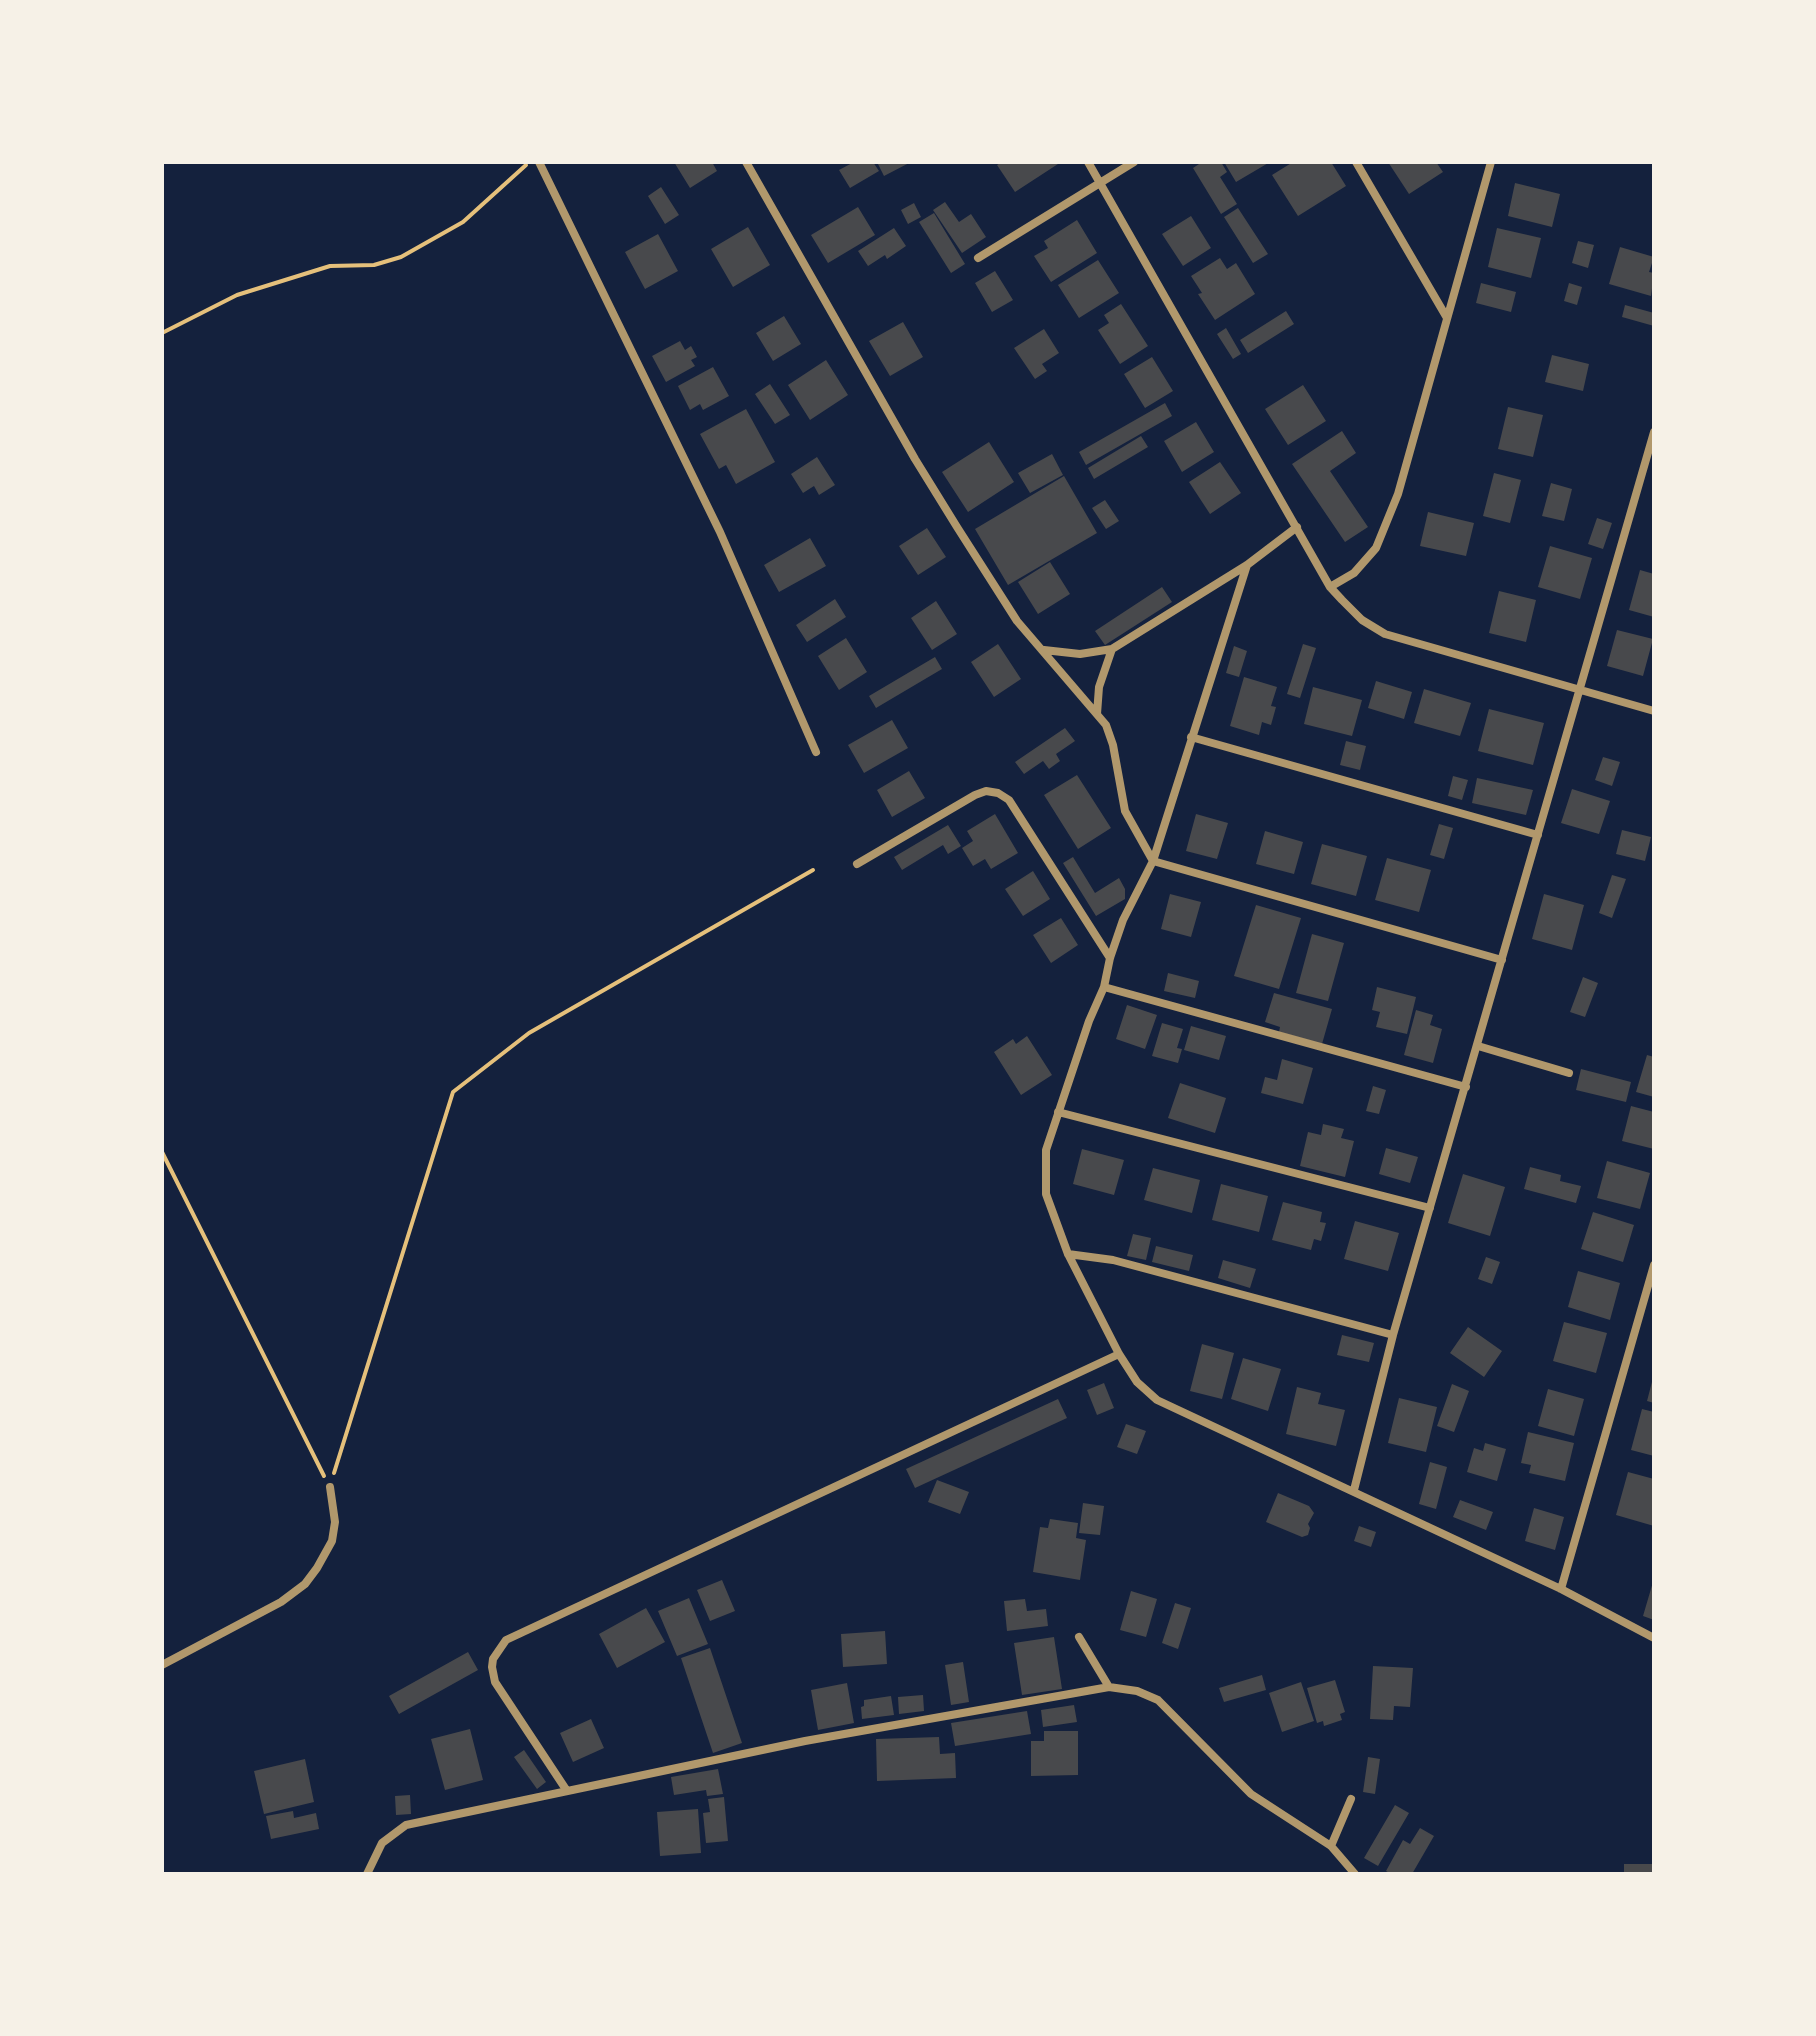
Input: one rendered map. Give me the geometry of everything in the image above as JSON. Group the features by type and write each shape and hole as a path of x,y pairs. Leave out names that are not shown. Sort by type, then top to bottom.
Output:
{"street":[{"path":"539,162 720,532 816,752"},
{"path":"746,162 915,459 1017,621 1106,725 1113,745 1125,811 1153,861 1502,960"},
{"path":"1088,162 1330,587 1362,620 1385,634 1654,711"},
{"path":"978,258 1134,162"},
{"path":"1356,162 1447,318"},
{"path":"1330,587 1354,573 1376,548 1398,494 1491,162"},
{"path":"1354,1490 1393,1335 1654,432"},
{"path":"1043,650 1080,654 1112,649 1247,565 1297,527"},
{"path":"1247,565 1153,861 1123,920 1104,987 1046,1150 1046,1194 1068,1254 1119,1354 1137,1382 1157,1400 1561,1589 1654,1638"},
{"path":"1097,714 1099,687 1112,649"},
{"path":"1191,737 1538,835"},
{"path":"857,864 975,795 986,791 998,793 1009,800 1110,958"},
{"path":"1104,987 1466,1087"},
{"path":"1478,1046 1569,1073"},
{"path":"1058,1112 1430,1208"},
{"path":"1068,1254 1113,1260 1393,1335"},
{"path":"1561,1589 1654,1265"},
{"path":"567,1791 495,1682 493,1659 506,1640 1119,1354"},
{"path":"162,1665 281,1602 305,1584 332,1541 335,1522 330,1487"},
{"path":"1079,1637 1109,1687"},
{"path":"367,1874 382,1843 406,1825 805,1741 1109,1687 1137,1691 1158,1700 1251,1794 1331,1846 1355,1874"},
{"path":"1331,1846 1351,1799"}],"path":[{"path":"162,333 237,295 330,266 374,265 401,257 463,222 530,162"},
{"path":"330,1487 453,1092 529,1033 813,870"},
{"path":"162,1152 330,1487"}],"building":[{"path":"674,162 712,162 717,171 690,188"},
{"path":"854,162 873,162 879,171 850,188 839,170"},
{"path":"877,162 911,162 884,176"},
{"path":"1002,162 1058,164 1015,192 997,165"},
{"path":"1202,162 1221,162 1227,172 1220,177 1237,204 1221,214 1193,168"},
{"path":"1224,162 1270,162 1236,182"},
{"path":"1293,162 1331,162 1346,186 1298,216 1272,175"},
{"path":"1388,162 1436,162 1443,172 1409,194"},
{"path":"1515,183 1560,194 1552,227 1508,216"},
{"path":"661,187 679,215 665,224 648,196"},
{"path":"945,202 959,222 971,214 986,237 962,253 933,210"},
{"path":"914,203 921,217 908,224 901,210"},
{"path":"858,207 875,235 828,263 811,235"},
{"path":"1238,208 1268,254 1253,263 1224,217"},
{"path":"934,213 965,264 951,273 919,222"},
{"path":"1191,216 1211,248 1183,266 1162,234"},
{"path":"1077,220 1097,253 1051,282 1034,256 1048,248 1044,241"},
{"path":"748,227 770,265 733,287 711,249"},
{"path":"894,228 906,246 887,259 885,255 868,266 858,251"},
{"path":"1497,228 1541,238 1531,278 1488,267"},
{"path":"658,234 678,271 645,289 625,252"},
{"path":"1578,241 1594,245 1588,268 1572,263"},
{"path":"1620,247 1654,257 1649,272 1654,273 1651,296 1609,284"},
{"path":"1220,258 1227,269 1236,263 1255,294 1215,320 1198,294 1202,293 1191,276"},
{"path":"1098,260 1119,293 1079,318 1058,285"},
{"path":"995,271 1013,300 992,312 975,283"},
{"path":"1481,283 1516,292 1511,312 1476,303"},
{"path":"1569,283 1582,287 1577,305 1564,301"},
{"path":"1121,304 1148,346 1120,364 1098,330 1109,323 1104,315"},
{"path":"1625,305 1654,313 1654,326 1622,317"},
{"path":"1286,311 1294,324 1248,353 1240,340"},
{"path":"784,316 801,344 773,361 756,333"},
{"path":"903,322 923,357 890,376 869,341"},
{"path":"1226,328 1241,354 1233,359 1217,334"},
{"path":"1044,329 1059,353 1042,364 1047,371 1035,379 1014,348"},
{"path":"680,341 685,350 691,346 697,357 691,360 695,366 666,382 652,356"},
{"path":"1552,355 1589,364 1583,391 1545,382"},
{"path":"1152,357 1173,391 1145,408 1124,374"},
{"path":"826,360 848,395 810,420 788,385"},
{"path":"713,367 729,396 703,410 700,404 690,410 678,386"},
{"path":"770,384 790,415 775,424 755,394"},
{"path":"1303,385 1326,421 1288,445 1265,409"},
{"path":"1165,403 1172,416 1086,465 1079,452"},
{"path":"1508,407 1543,415 1533,457 1498,449"},
{"path":"746,409 775,462 736,484 726,465 719,469 700,434"},
{"path":"1196,422 1214,452 1182,472 1164,441"},
{"path":"1342,431 1356,453 1330,471 1368,527 1345,542 1292,464"},
{"path":"1141,436 1148,447 1094,479 1088,468"},
{"path":"989,442 1014,482 968,512 942,472"},
{"path":"1052,454 1063,475 1030,493 1018,473"},
{"path":"817,457 835,485 819,495 814,486 803,493 791,474"},
{"path":"1220,462 1241,493 1210,514 1189,482"},
{"path":"1494,473 1521,480 1510,523 1483,516"},
{"path":"1064,476 1097,533 1008,585 975,529"},
{"path":"1551,483 1572,489 1564,521 1542,516"},
{"path":"1105,500 1119,521 1106,529 1092,508"},
{"path":"1428,512 1474,523 1466,556 1420,546"},
{"path":"1597,518 1612,523 1603,549 1588,544"},
{"path":"927,528 946,557 918,575 899,546"},
{"path":"810,538 826,566 779,592 764,565"},
{"path":"1550,546 1592,558 1580,599 1538,587"},
{"path":"1050,562 1070,594 1038,614 1018,582"},
{"path":"1640,570 1654,574 1654,617 1629,610"},
{"path":"1162,587 1172,602 1105,645 1095,631"},
{"path":"1499,591 1536,600 1526,642 1489,633"},
{"path":"835,599 846,617 807,642 796,625"},
{"path":"936,601 957,634 932,650 911,618"},
{"path":"1617,630 1653,639 1643,676 1607,666"},
{"path":"846,638 867,672 839,690 818,656"},
{"path":"998,644 1021,679 994,697 971,662"},
{"path":"1303,644 1316,648 1300,698 1287,694"},
{"path":"1234,646 1247,651 1239,677 1226,673"},
{"path":"935,657 942,669 876,708 869,696"},
{"path":"1244,677 1277,687 1271,706 1276,707 1271,725 1262,722 1259,735 1230,726"},
{"path":"1376,681 1412,692 1404,719 1368,708"},
{"path":"1313,687 1362,700 1352,736 1304,724"},
{"path":"1424,689 1471,703 1460,736 1414,723"},
{"path":"1489,709 1544,723 1533,765 1478,751"},
{"path":"892,720 908,748 864,773 848,745"},
{"path":"1065,728 1075,741 1056,754 1060,761 1049,769 1043,761 1024,774 1015,762"},
{"path":"1346,741 1366,746 1360,770 1340,765"},
{"path":"1603,757 1620,762 1612,786 1595,780"},
{"path":"909,771 925,798 892,817 877,790"},
{"path":"1077,775 1111,828 1078,849 1044,795"},
{"path":"1453,776 1468,780 1462,800 1448,796"},
{"path":"1477,778 1533,790 1526,815 1472,803"},
{"path":"1572,789 1610,801 1599,834 1561,823"},
{"path":"995,814 1018,853 991,869 985,859 973,866 962,848 973,841 967,831"},
{"path":"1196,814 1228,823 1217,859 1186,851"},
{"path":"1439,824 1453,828 1444,859 1430,855"},
{"path":"948,825 961,846 948,854 943,845 902,870 894,857"},
{"path":"1622,830 1651,837 1645,861 1616,854"},
{"path":"1265,831 1303,842 1294,874 1256,864"},
{"path":"1322,844 1367,856 1356,896 1311,884"},
{"path":"1073,857 1095,893 1119,878 1125,889 1125,899 1096,916 1063,863"},
{"path":"1387,858 1431,870 1419,912 1375,900"},
{"path":"1033,871 1050,899 1023,916 1005,889"},
{"path":"1612,875 1626,879 1612,918 1599,913"},
{"path":"1170,894 1201,902 1191,937 1161,929"},
{"path":"1544,894 1584,905 1572,950 1532,939"},
{"path":"1256,905 1301,918 1279,989 1234,976"},
{"path":"1061,918 1078,945 1051,963 1033,935"},
{"path":"1312,934 1344,943 1328,1001 1296,993"},
{"path":"1168,973 1199,981 1195,998 1164,991"},
{"path":"1583,977 1598,983 1585,1017 1570,1012"},
{"path":"1377,987 1416,997 1407,1034 1376,1027 1380,1012 1372,1010"},
{"path":"1274,993 1332,1009 1322,1044 1279,1032 1280,1027 1265,1022"},
{"path":"1127,1005 1157,1015 1145,1049 1116,1039"},
{"path":"1416,1010 1433,1015 1430,1025 1442,1029 1433,1063 1404,1055"},
{"path":"1162,1023 1183,1029 1177,1048 1182,1049 1178,1063 1152,1056"},
{"path":"1191,1026 1226,1036 1219,1060 1184,1050"},
{"path":"1027,1036 1052,1075 1021,1095 994,1052 1013,1039 1016,1044"},
{"path":"1647,1055 1654,1057 1654,1097 1636,1092"},
{"path":"1282,1059 1313,1068 1303,1104 1261,1093 1265,1077 1277,1080"},
{"path":"1581,1069 1631,1082 1626,1102 1576,1090"},
{"path":"1180,1083 1226,1098 1215,1133 1168,1118"},
{"path":"1373,1086 1386,1090 1379,1114 1366,1111"},
{"path":"1631,1106 1654,1112 1654,1149 1622,1141"},
{"path":"1323,1124 1344,1129 1341,1138 1354,1141 1345,1177 1300,1166 1308,1132 1321,1135"},
{"path":"1386,1148 1418,1157 1410,1183 1379,1174"},
{"path":"1082,1149 1124,1160 1114,1195 1073,1184"},
{"path":"1607,1161 1650,1173 1640,1209 1597,1198"},
{"path":"1530,1167 1561,1175 1560,1181 1581,1186 1576,1203 1524,1189"},
{"path":"1153,1168 1200,1180 1192,1213 1144,1200"},
{"path":"1463,1174 1505,1187 1490,1236 1448,1223"},
{"path":"1221,1184 1268,1196 1259,1232 1212,1220"},
{"path":"1283,1202 1322,1212 1320,1222 1326,1223 1321,1241 1314,1239 1311,1250 1272,1240"},
{"path":"1593,1212 1634,1225 1623,1262 1581,1249"},
{"path":"1355,1221 1399,1233 1388,1271 1344,1259"},
{"path":"1133,1234 1151,1238 1146,1260 1127,1256"},
{"path":"1156,1246 1193,1255 1189,1271 1152,1262"},
{"path":"1486,1257 1500,1262 1492,1284 1478,1279"},
{"path":"1223,1260 1256,1269 1250,1288 1218,1278"},
{"path":"1578,1271 1620,1283 1610,1320 1568,1307"},
{"path":"1564,1322 1607,1333 1596,1373 1553,1361"},
{"path":"1468,1327 1502,1351 1484,1377 1450,1353"},
{"path":"1342,1335 1374,1343 1369,1362 1337,1355"},
{"path":"1202,1344 1234,1353 1222,1399 1190,1391"},
{"path":"1243,1358 1281,1369 1268,1411 1231,1399"},
{"path":"1654,1378 1654,1403 1647,1401"},
{"path":"1104,1383 1114,1408 1097,1415 1087,1390"},
{"path":"1452,1384 1469,1391 1454,1432 1437,1426"},
{"path":"1297,1387 1321,1393 1318,1404 1345,1410 1336,1446 1286,1434"},
{"path":"1548,1389 1584,1399 1574,1436 1538,1426"},
{"path":"1399,1398 1437,1407 1426,1452 1388,1443"},
{"path":"1058,1399 1067,1418 915,1488 906,1469"},
{"path":"1642,1409 1654,1412 1654,1456 1631,1450"},
{"path":"1126,1424 1146,1431 1137,1454 1117,1447"},
{"path":"1528,1432 1574,1443 1565,1481 1529,1473 1531,1465 1521,1463"},
{"path":"1485,1443 1506,1449 1497,1481 1467,1472 1474,1448 1483,1451"},
{"path":"1430,1462 1447,1467 1436,1509 1419,1504"},
{"path":"1628,1472 1654,1479 1654,1526 1616,1515"},
{"path":"937,1480 969,1492 960,1514 928,1502"},
{"path":"1278,1493 1309,1506 1314,1513 1308,1524 1308,1535 1302,1537 1266,1522"},
{"path":"1460,1500 1493,1512 1486,1530 1453,1517"},
{"path":"1083,1503 1104,1506 1100,1535 1079,1533"},
{"path":"1534,1508 1564,1517 1555,1550 1525,1541"},
{"path":"1050,1519 1078,1523 1076,1538 1086,1540 1080,1580 1033,1572 1040,1527 1048,1528"},
{"path":"1359,1526 1376,1532 1371,1547 1354,1541"},
{"path":"722,1580 735,1611 710,1621 697,1590"},
{"path":"1654,1582 1654,1620 1643,1616"},
{"path":"1131,1591 1157,1599 1146,1637 1120,1630"},
{"path":"689,1598 708,1644 677,1656 658,1611"},
{"path":"1025,1599 1027,1611 1046,1609 1048,1626 1007,1631 1004,1601"},
{"path":"1175,1603 1191,1608 1178,1649 1162,1643"},
{"path":"646,1608 665,1642 617,1668 599,1634"},
{"path":"885,1631 887,1664 843,1667 841,1634"},
{"path":"1054,1637 1062,1689 1022,1695 1014,1643"},
{"path":"710,1648 742,1743 713,1753 681,1658"},
{"path":"468,1652 478,1670 399,1714 389,1696"},
{"path":"963,1662 969,1702 951,1705 945,1665"},
{"path":"1373,1666 1413,1668 1410,1707 1394,1706 1393,1720 1370,1719"},
{"path":"1262,1675 1266,1690 1224,1702 1219,1688"},
{"path":"1335,1680 1345,1712 1340,1714 1342,1720 1324,1726 1323,1721 1317,1723 1307,1688"},
{"path":"1301,1682 1314,1721 1282,1732 1269,1693"},
{"path":"847,1683 854,1723 818,1730 811,1690"},
{"path":"923,1695 924,1711 899,1714 898,1697"},
{"path":"891,1696 894,1715 862,1719 864,1700"},
{"path":"1074,1705 1077,1722 1043,1727 1041,1710"},
{"path":"1027,1711 1031,1734 955,1746 951,1723"},
{"path":"591,1719 604,1748 573,1762 560,1733"},
{"path":"470,1729 483,1780 445,1790 431,1739"},
{"path":"1044,1731 1078,1731 1078,1775 1031,1776 1031,1741 1044,1741"},
{"path":"939,1737 940,1754 955,1753 956,1778 877,1781 876,1739"},
{"path":"524,1750 546,1782 537,1789 514,1757"},
{"path":"1368,1757 1380,1759 1375,1794 1363,1792"},
{"path":"305,1759 314,1802 264,1814 254,1771"},
{"path":"718,1769 723,1794 707,1796 706,1790 674,1795 671,1777"},
{"path":"410,1795 411,1814 396,1815 395,1796"},
{"path":"724,1797 728,1841 706,1843 703,1813 710,1812 708,1799"},
{"path":"1395,1805 1409,1813 1378,1866 1364,1858"},
{"path":"698,1809 701,1853 660,1856 657,1812"},
{"path":"293,1811 294,1818 316,1813 319,1829 271,1839 266,1816"},
{"path":"1420,1828 1434,1836 1412,1874 1391,1874 1386,1871 1403,1840 1410,1844"},
{"path":"1624,1864 1654,1864 1654,1874 1624,1874"}]}
